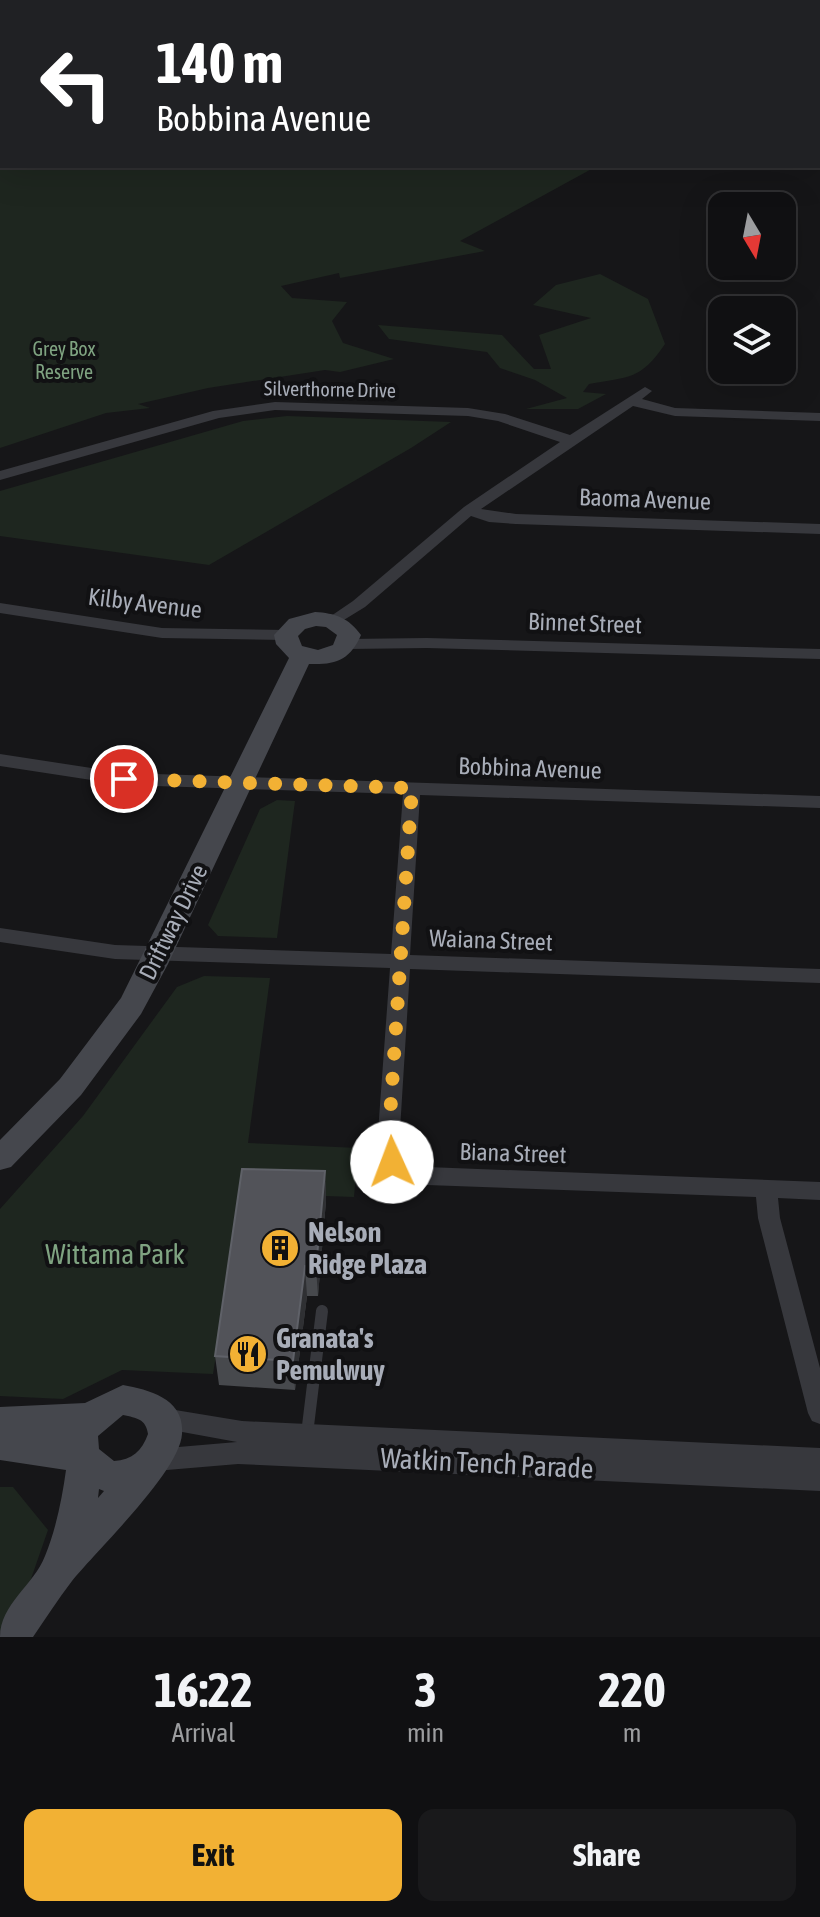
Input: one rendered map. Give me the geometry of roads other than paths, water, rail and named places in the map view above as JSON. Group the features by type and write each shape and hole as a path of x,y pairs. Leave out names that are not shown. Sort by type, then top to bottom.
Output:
{"street":[{"path":"334,621 359,604 469,510 645,391"},
{"path":"631,401 675,412 820,417"},
{"name":"Silverthorne Drive","path":"0,476 218,414 275,406 468,412 500,417 569,440"},
{"name":"Baoma Avenue","path":"469,510 489,517 516,519 820,529"},
{"name":"Kilby Avenue","path":"0,608 162,633 294,646"},
{"path":"306,621 334,621 344,627 349,635 348,644 343,649 326,657 294,646 291,628 306,621"},
{"name":"Binnet Street","path":"348,644 427,643 820,654"},
{"name":"Driftway Drive","path":"0,1158 30,1131 103,1046 131,1006 160,954 239,783 294,646"},
{"name":"Bobbina Avenue","path":"0,760 124,779 820,802"},
{"name":"Biana Street","path":"412,788 388,1146 392,1162 402,1172 427,1176 820,1191"},
{"name":"Waiana Street","path":"0,935 74,948 160,954 820,976"},
{"path":"766,1189 769,1218 820,1413"},
{"path":"11,1637 57,1571 152,1463 165,1440 163,1419 156,1410 135,1400 110,1403 90,1418 81,1438 85,1458 80,1500 57,1571"},
{"path":"0,1423 90,1418"},
{"name":"Watkin Tench Parade","path":"163,1419 242,1432 820,1459"},
{"path":"0,1444 85,1458 102,1473 113,1476 126,1476 152,1463"},
{"name":"Watkin Tench Parade","path":"152,1463 253,1453 820,1480"}],"lane":[{"path":"307,1434 322,1311"}],"place":[{"name":"Nelson Ridge Plaza","path":"280,1248"},
{"name":"Granata's Pemulwuy","path":"248,1354"}],"park label":[{"name":"Grey Box Reserve","path":"64,360"},
{"name":"Wittama Park","path":"115,1254"}]}
